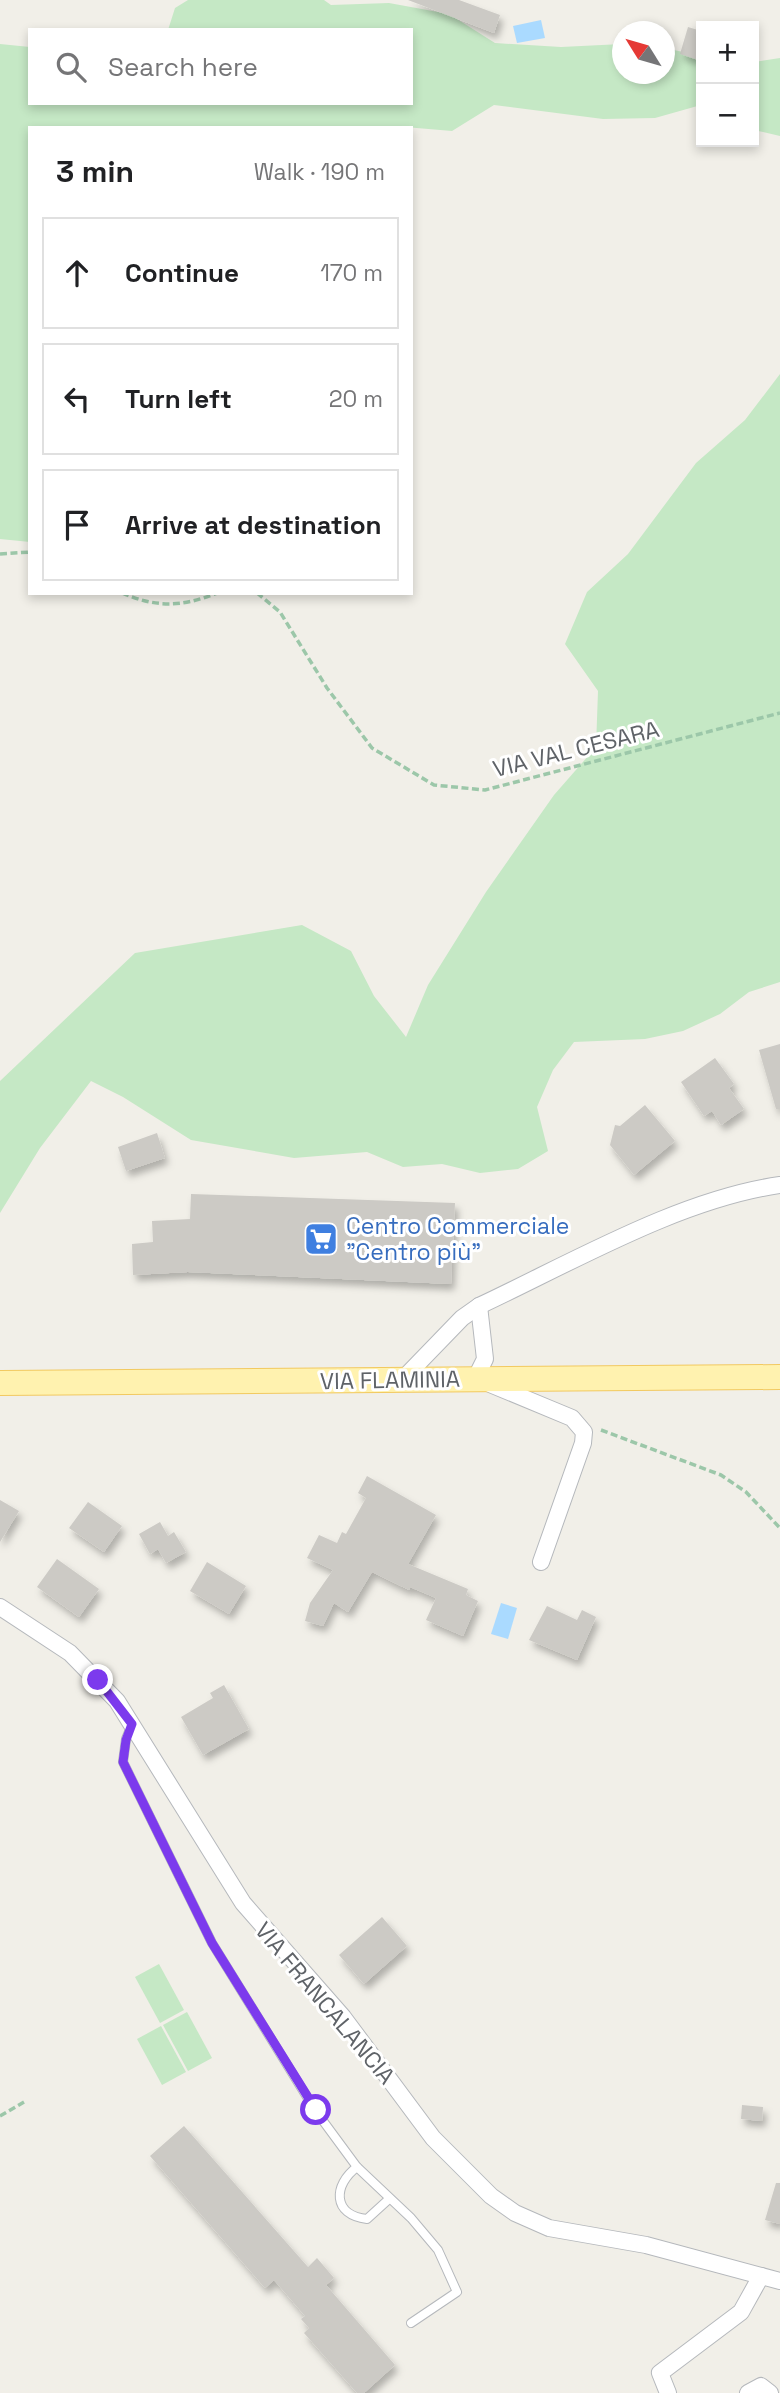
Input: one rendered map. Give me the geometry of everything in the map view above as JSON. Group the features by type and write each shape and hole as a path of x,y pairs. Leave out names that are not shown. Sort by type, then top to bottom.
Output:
{"main road":[{"name":"VIA FLAMINIA","path":"0,1383 780,1377"}],"street":[{"path":"402,1380 462,1318 480,1306 671,1218 748,1191 780,1185"},
{"path":"480,1306 485,1359 479,1380 578,1422 584,1432 583,1443 541,1563"},
{"path":"430,1351 428,1365 436,1379"},
{"name":"VIA FRANCALANCIA","path":"0,1607 70,1653 112,1696 243,1903 343,2017 424,2126 458,2164 500,2203 532,2222 578,2234 646,2245 780,2281"},
{"path":"668,2393 660,2373 741,2312 761,2276"},
{"path":"748,2393 761,2386 770,2393"}],"lane":[{"path":"132,1724 126,1740 123,1762 212,1943 316,2110 357,2167 411,2218 438,2250 457,2292 411,2323"},
{"path":"357,2167 347,2175 339,2192 343,2208 353,2217 367,2219 389,2199"}],"path":[{"path":"0,554 28,552"},
{"path":"128,595 160,606 191,603 212,595"},
{"name":"VIA VAL CESARA","path":"259,595 280,612 327,688 372,748 434,785 485,790 604,757 714,733 780,713"},
{"path":"578,1422 721,1475 746,1492 780,1528"},
{"path":"0,2116 24,2102"}],"green space":[{"path":"188,0 324,0 331,5 389,3 449,14 495,43 561,47 612,44 612,84 675,84 675,50 696,55 696,106 655,118 603,119 494,105 452,131 413,126 28,126 28,542 0,539 0,44 28,47 28,105 413,105 413,28 169,28 175,8"},
{"path":"780,58 780,136 759,131 759,61"},
{"path":"780,374 780,982 749,992 720,1014 683,1031 645,1039 574,1042 553,1070 537,1107 548,1151 518,1169 480,1173 442,1164 403,1167 367,1152 294,1158 191,1140 123,1097 91,1081 40,1148 0,1213 0,1081 135,953 302,925 351,951 374,996 406,1037 428,985 486,892 554,795 596,747 598,691 565,644 587,592 628,554 696,463 745,420"},
{"path":"159,1964 184,2010 160,2023 135,1977"},
{"path":"187,2012 212,2058 188,2071 163,2025"},
{"path":"161,2026 186,2072 162,2085 137,2039"}],"water":[{"path":"541,20 545,38 517,43 513,26"},
{"path":"501,1603 517,1608 508,1639 491,1634"}],"building":[{"path":"408,0 459,0 500,15 494,33"},
{"path":"688,27 696,29 696,59 680,54"},
{"path":"780,1044 780,1109 776,1109 759,1050"},
{"path":"715,1058 734,1084 729,1088 744,1109 721,1125 712,1111 704,1116 681,1082"},
{"path":"645,1105 675,1141 634,1175 610,1145 615,1125 620,1126"},
{"path":"157,1133 165,1158 126,1171 118,1147"},
{"name":"Centro Commerciale \"Centro più\"","path":"191,1194 455,1203 451,1284 188,1272 133,1275 132,1244 153,1242 152,1221 190,1219"},
{"path":"367,1476 436,1515 408,1564 468,1589 466,1595 478,1601 463,1636 426,1620 436,1598 410,1587 409,1590 372,1572 348,1612 334,1603 323,1626 305,1621 310,1603 333,1570 307,1558 319,1535 337,1543 342,1532 346,1534 366,1498 358,1493"},
{"path":"0,1500 19,1511 0,1542"},
{"path":"88,1502 122,1526 104,1552 69,1528"},
{"path":"160,1522 168,1536 174,1532 186,1552 166,1563 158,1549 150,1554 139,1534"},
{"path":"57,1559 99,1589 79,1617 37,1587"},
{"path":"207,1562 246,1586 229,1614 190,1591"},
{"path":"547,1606 577,1620 582,1610 596,1617 577,1660 529,1640"},
{"path":"224,1685 249,1729 203,1755 181,1717 213,1698 210,1693"},
{"path":"382,1917 407,1946 364,1984 339,1955"},
{"path":"742,2105 763,2107 762,2121 741,2119"},
{"path":"184,2126 308,2267 317,2258 334,2278 326,2285 395,2365 364,2393 357,2393 304,2333 309,2328 301,2319 305,2316 274,2280 265,2288 150,2156"},
{"path":"776,2183 780,2183 780,2224 765,2220"}],"place":[{"name":"Centro Commerciale \"Centro più\"","path":"321,1239"}],"route":[{"path":"98,1680 117,1701 132,1724 126,1740 123,1762 212,1943 316,2110"}]}
